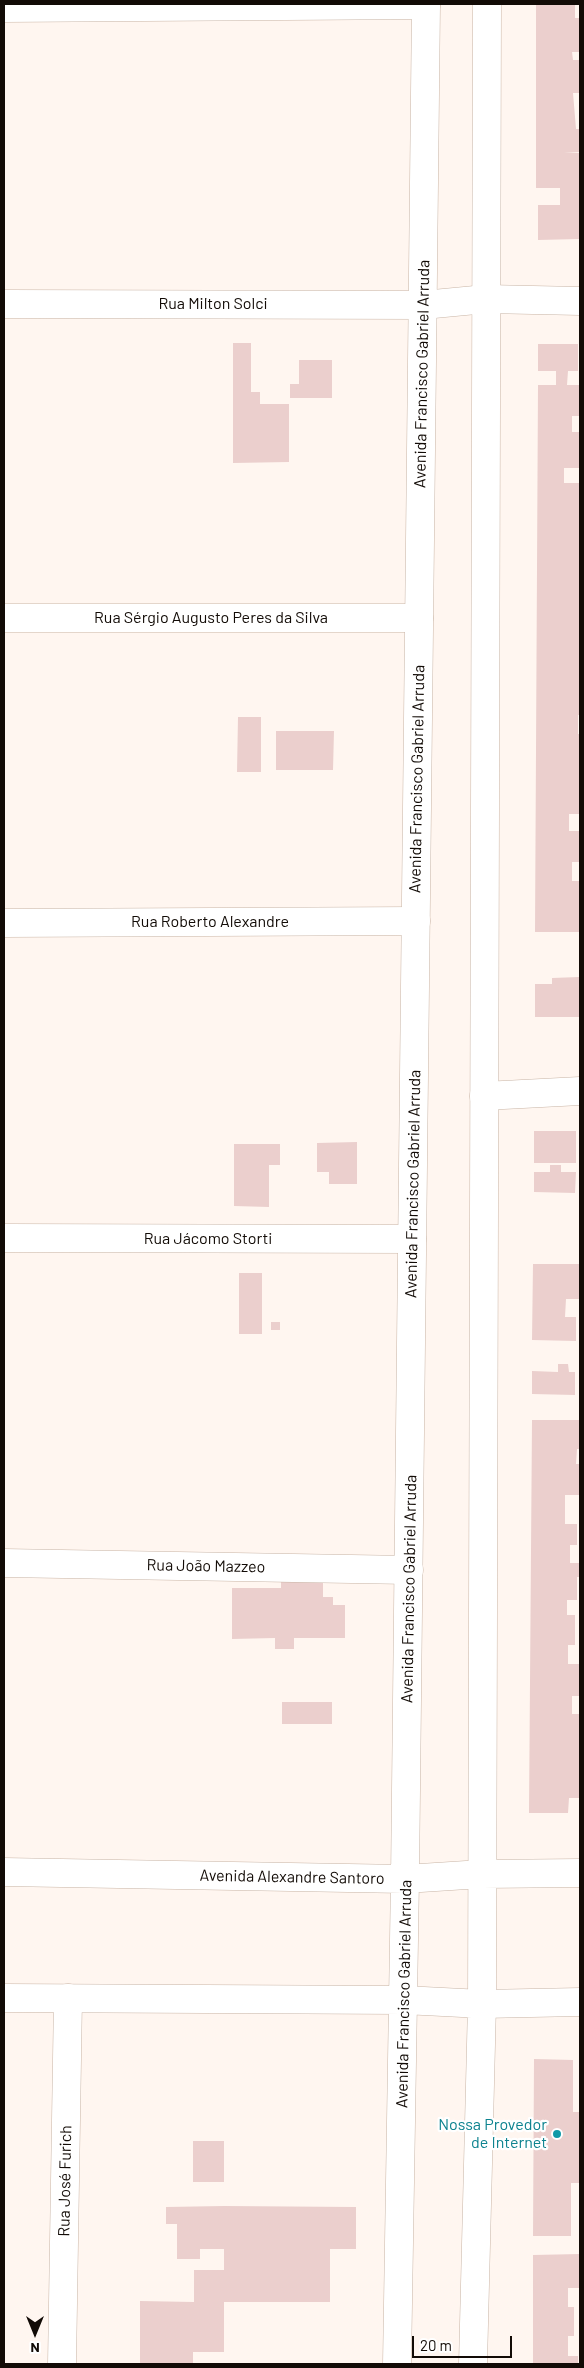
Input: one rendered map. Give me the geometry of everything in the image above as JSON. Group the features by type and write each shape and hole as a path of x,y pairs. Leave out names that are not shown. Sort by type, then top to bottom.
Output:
{"main road":[{"path":"4,8 426,4"},
{"name":"Avenida Francisco Gabriel Arruda","path":"397,2364 404,2000 426,4"},
{"path":"473,2364 482,2004 487,4"},
{"name":"Rua Milton Solci","path":"4,304 423,305 486,298 580,301"},
{"name":"Rua Sérgio Augusto Peres da Silva","path":"4,618 419,618"},
{"name":"Rua Roberto Alexandre","path":"4,923 416,921"},
{"path":"484,1096 580,1091"},
{"name":"Rua Jácomo Storti","path":"4,1238 412,1240"},
{"name":"Rua João Mazzeo","path":"4,1563 409,1570"},
{"name":"Avenida Alexandre Santoro","path":"4,1872 405,1879 482,1874 580,1873"},
{"path":"4,1998 404,2000 482,2004 580,2002"},
{"name":"Rua José Furich","path":"62,2364 68,1998"}],"building":[{"path":"536,4 575,4 575,18 580,18 580,52 572,52 573,60 580,60 580,93 573,93 576,129 580,129 580,152 564,152 580,153 580,239 538,240 538,205 560,205 560,188 536,188"},
{"path":"233,343 251,343 251,392 260,392 260,404 289,404 289,462 233,463"},
{"path":"538,344 578,344 578,371 568,371 567,385 580,385 580,416 572,416 572,432 580,432 580,468 564,468 564,483 580,483 580,715 578,715 578,734 580,734 580,814 569,814 569,831 580,831 580,862 572,862 572,881 580,881 580,932 535,932 538,385 556,385 556,371 538,371"},
{"path":"299,360 332,360 332,398 290,398 290,384 299,384"},
{"path":"238,717 261,717 261,772 237,772"},
{"path":"276,731 334,731 333,770 276,770"},
{"path":"579,977 579,1017 535,1017 535,984 552,984 552,978"},
{"path":"534,1131 576,1131 576,1163 534,1163"},
{"path":"357,1142 357,1184 329,1184 329,1172 317,1172 317,1143"},
{"path":"234,1144 280,1144 280,1165 269,1165 269,1207 234,1206"},
{"path":"550,1165 561,1165 561,1172 576,1172 575,1193 534,1192 534,1172 550,1172"},
{"path":"533,1264 580,1264 580,1299 566,1299 565,1317 576,1317 576,1341 532,1340"},
{"path":"239,1273 262,1273 262,1334 239,1334"},
{"path":"271,1322 280,1322 280,1330 271,1330"},
{"path":"558,1364 568,1364 569,1372 575,1372 575,1395 532,1394 532,1371 558,1372"},
{"path":"532,1420 580,1420 580,1449 577,1449 576,1464 580,1464 580,1495 565,1495 565,1524 577,1524 577,1545 570,1545 570,1563 580,1563 580,1577 577,1577 577,1600 567,1600 567,1615 575,1615 575,1645 568,1645 568,1664 580,1664 580,1696 572,1696 572,1714 580,1714 580,1798 569,1798 568,1813 529,1813"},
{"path":"281,1578 323,1578 323,1597 333,1597 333,1605 345,1605 345,1638 294,1638 294,1649 275,1649 275,1638 232,1639 232,1588 281,1588"},
{"path":"282,1702 332,1702 332,1724 282,1724"},
{"path":"534,2059 573,2060 573,2112 580,2112 580,2183 571,2183 571,2236 533,2236"},
{"path":"193,2141 224,2141 224,2182 193,2182"},
{"path":"166,2207 356,2207 356,2249 330,2249 330,2302 224,2302 224,2352 193,2352 193,2364 140,2364 140,2301 194,2302 194,2270 224,2270 224,2249 200,2249 200,2259 177,2259 177,2224 166,2224"},
{"path":"580,2254 580,2288 568,2288 568,2307 574,2307 574,2336 568,2336 568,2356 578,2356 578,2364 533,2364 533,2255"}],"place":[{"name":"Nossa Provedor de Internet","path":"557,2134"}]}
